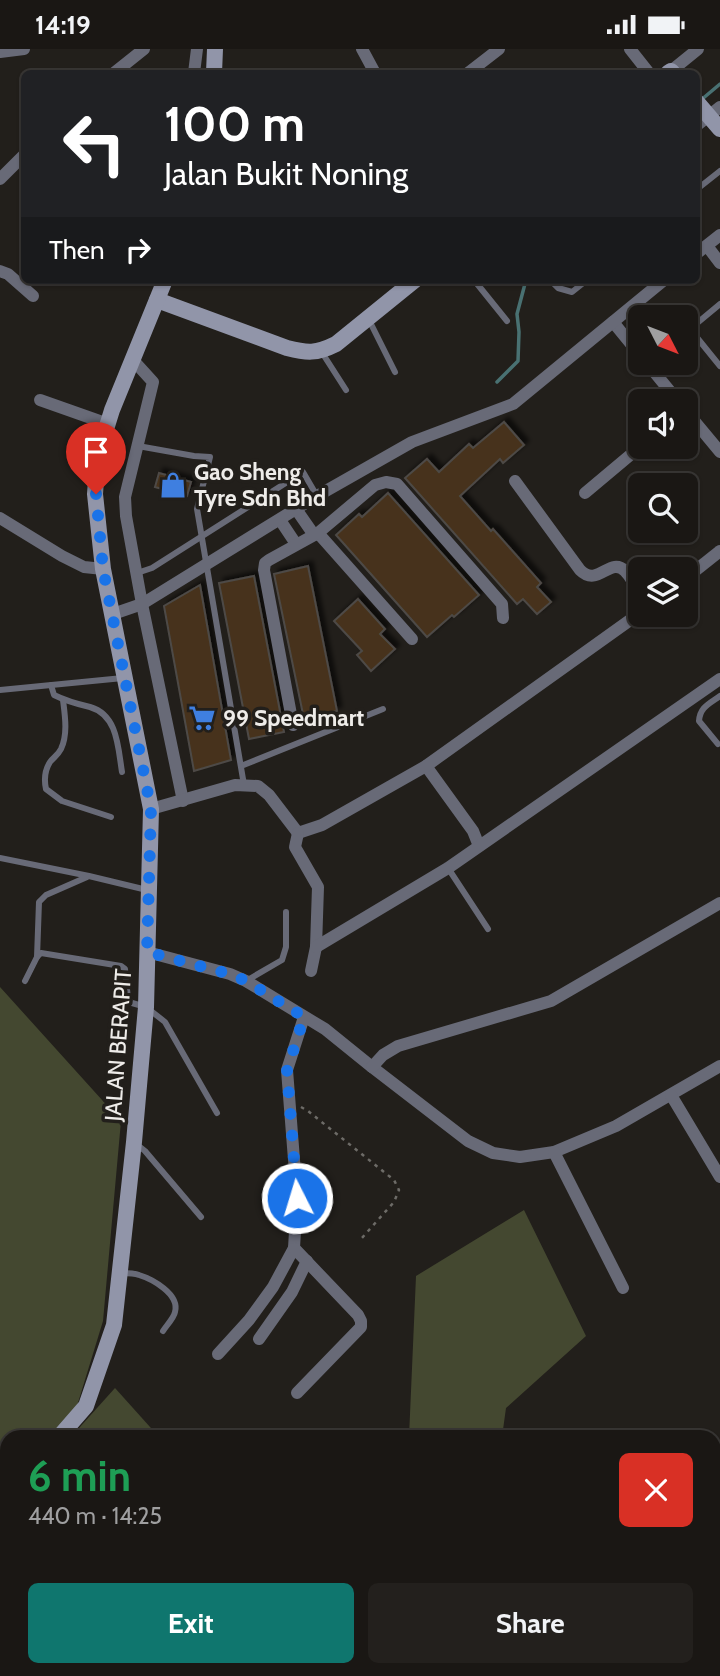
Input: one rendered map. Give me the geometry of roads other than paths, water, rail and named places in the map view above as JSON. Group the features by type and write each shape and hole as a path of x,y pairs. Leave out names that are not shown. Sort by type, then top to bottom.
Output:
{"main road":[{"path":"214,70 215,49"},
{"path":"708,116 720,129"},
{"name":"JALAN BERAPIT","path":"66,1430 86,1406 114,1325 146,1007 151,809 103,569 96,494 97,467 108,424 163,284"},
{"path":"157,300 287,348 305,352 321,351 335,344 410,284"}],"street":[{"path":"0,52 24,49"},
{"path":"118,70 144,49"},
{"path":"194,70 197,49"},
{"path":"362,49 372,70"},
{"path":"630,49 647,70"},
{"path":"674,70 698,49"},
{"path":"471,70 492,51"},
{"path":"0,179 21,158"},
{"path":"720,235 701,250 720,263"},
{"path":"0,271 8,274 33,296"},
{"path":"113,614 142,604 317,496 412,442 513,404 658,284"},
{"path":"613,322 628,340"},
{"path":"133,360 153,382 125,497 126,516 183,801"},
{"path":"657,375 668,389"},
{"path":"40,400 108,424"},
{"path":"698,425 720,452"},
{"path":"585,493 628,457"},
{"path":"515,481 586,576 592,577 612,567 624,569 628,576"},
{"path":"293,725 264,570 265,563 316,534 375,485 386,482 397,484 502,604 503,618"},
{"path":"296,509 412,639"},
{"path":"0,518 84,567 103,569"},
{"path":"280,520 296,544"},
{"path":"698,568 720,551"},
{"path":"298,833 322,825 426,766 628,622"},
{"path":"316,947 448,868 720,678"},
{"path":"426,766 473,831 480,846"},
{"path":"151,809 235,785 258,786 269,795 298,833 295,847 318,887 316,947 311,971"},
{"path":"372,1067 383,1055 398,1046 551,1001 720,903"},
{"path":"147,952 230,974 246,981 325,1029 468,1140 493,1153 520,1157 554,1152 616,1126 720,1066"},
{"path":"218,1354 249,1320 273,1287 294,1248 297,1198 287,1070 304,1017"},
{"path":"671,1094 720,1177"},
{"path":"554,1152 623,1288"},
{"path":"294,1248 361,1321 361,1327 297,1393"},
{"path":"259,1339 292,1292 307,1261"}],"lane":[{"path":"700,187 720,171"},
{"path":"477,284 507,321"},
{"path":"554,284 572,292 582,284"},
{"path":"720,304 690,329 720,366"},
{"path":"368,318 394,372"},
{"path":"321,351 346,390"},
{"path":"137,446 210,457 197,509 244,785"},
{"path":"136,573 152,568 303,473 317,496"},
{"path":"0,690 125,678"},
{"path":"51,685 54,695 93,708 110,720 116,732 122,772"},
{"path":"718,744 699,721 703,708 720,697"},
{"path":"63,700 66,718 64,741 60,753 50,762 46,789 62,801 111,817"},
{"path":"241,766 383,709"},
{"path":"0,858 149,891"},
{"path":"448,868 488,929"},
{"path":"26,981 37,957 39,902 46,895 89,876"},
{"path":"246,981 282,960 286,947 286,912"},
{"path":"37,957 41,953 121,966 125,969 128,999 146,1007 164,1022 218,1113"},
{"path":"134,1142 145,1151 201,1217"},
{"path":"120,1273 138,1274 170,1294 175,1304 175,1313 163,1331"}],"waterway":[{"path":"701,100 720,84"},
{"path":"497,382 518,361 517,314 525,284"}],"place":[{"name":"Gao Sheng Tyre Sdn Bhd","path":"173,485"},
{"name":"99 Speedmart","path":"202,718"}]}
